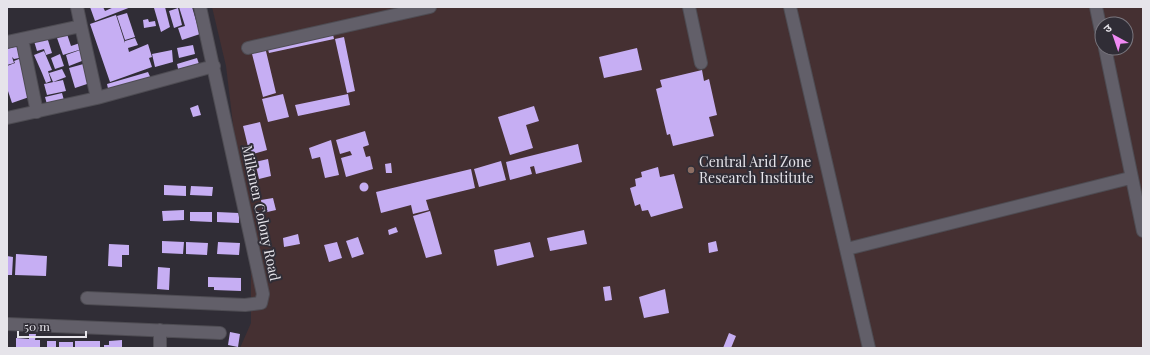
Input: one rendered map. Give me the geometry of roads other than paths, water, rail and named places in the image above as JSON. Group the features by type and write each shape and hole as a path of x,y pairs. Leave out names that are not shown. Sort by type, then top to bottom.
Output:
{"street":[{"path":"77,7 97,98"},
{"name":"Milkmen Colony Road","path":"87,298 245,305 261,303 263,294 200,7"},
{"path":"248,48 430,7"},
{"path":"689,7 701,63"},
{"path":"790,7 869,348"},
{"path":"7,42 81,26"},
{"path":"22,39 37,112"},
{"path":"1107,56 1130,178 1142,219 1143,231"},
{"path":"7,118 97,98 214,66"},
{"path":"846,249 1130,178"},
{"path":"7,324 220,333"},
{"path":"160,330 160,348"}],"place":[{"name":"Central Arid Zone Research Institute","path":"691,170"}]}
